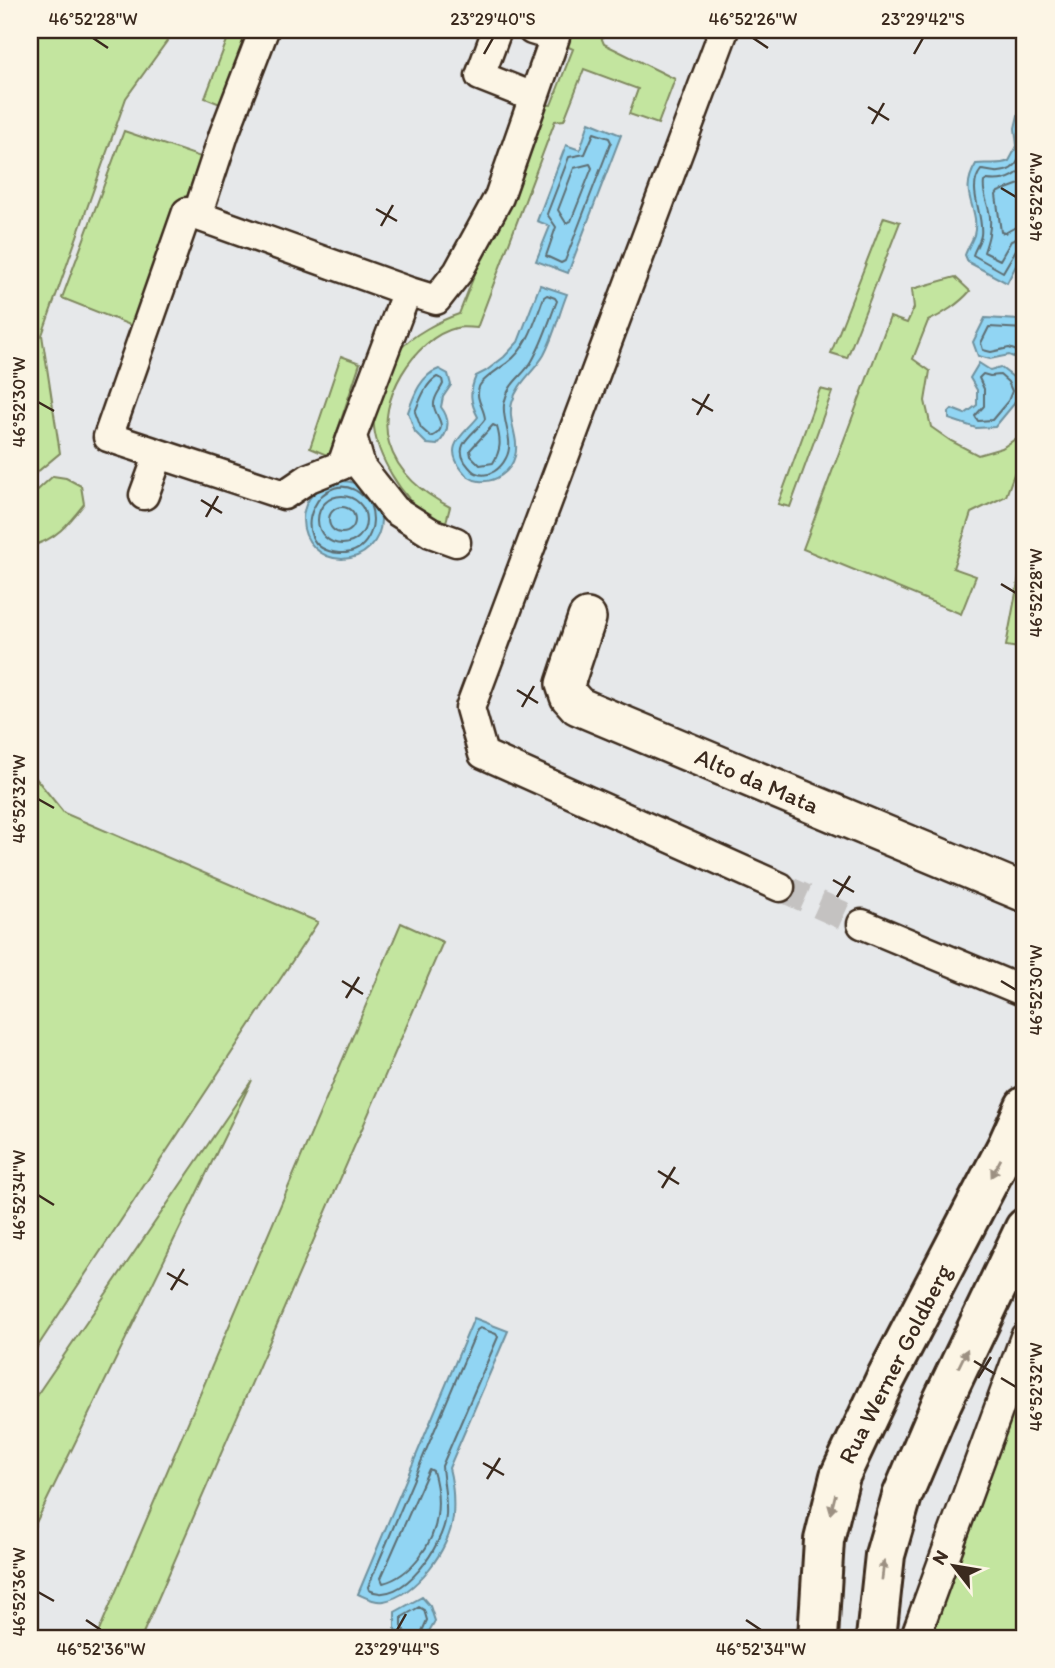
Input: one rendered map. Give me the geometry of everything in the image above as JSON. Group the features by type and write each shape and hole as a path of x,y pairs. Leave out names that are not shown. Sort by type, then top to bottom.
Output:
{"main road":[{"name":"Rua Werner Goldberg","path":"818,1638 824,1539 840,1476 885,1380 1025,1106"},
{"path":"876,1638 885,1555 902,1496 942,1402 1025,1228"}],"street":[{"path":"197,216 224,134 264,30"},
{"path":"497,30 480,76 533,97"},
{"path":"407,291 342,465 309,478 284,495 108,437 187,212 436,300 458,272 499,197 555,37 532,30"},
{"path":"724,30 470,708 483,754 780,887"},
{"path":"352,436 361,467 394,510 431,533 456,542"},
{"path":"144,495 159,454"},
{"name":"Alto da Mata","path":"587,618 565,684 569,696 578,706 1025,893"},
{"path":"862,924 1025,992"},
{"path":"915,1638 1025,1337"}],"green space":[{"path":"30,30 175,30 126,98 42,335 60,453 30,478"},
{"path":"231,30 260,30 230,108 205,98"},
{"path":"568,30 598,30 604,44 675,79 658,124 629,114 638,89 584,69 564,120 555,121 477,328 458,327 426,344 413,358 393,391 386,427 393,454 413,481 450,507 446,522 430,517 417,507 385,463 374,427 378,398 390,367 404,345 427,329 459,314 542,104 551,105 573,49 562,44"},
{"path":"124,131 201,157 140,329 62,298"},
{"path":"884,217 900,222 847,358 831,353"},
{"path":"955,277 970,291 951,308 928,321 913,359 930,371 925,401 931,427 978,455 1002,448 1024,433 1025,428 1025,444 1006,496 971,513 953,568 976,576 961,614 803,549 890,317 907,323 914,308 912,289"},
{"path":"341,356 360,363 329,456 310,448"},
{"path":"820,389 832,392 790,507 778,504"},
{"path":"53,476 66,478 81,486 84,504 54,536 30,546 30,497"},
{"path":"1025,545 1025,649 1006,646"},
{"path":"30,771 64,813 318,922 30,1358"},
{"path":"401,923 443,942 141,1638 96,1638"},
{"path":"252,1080 30,1535 30,1405"},
{"path":"1025,1346 1025,1638 921,1638"}],"water":[{"path":"1025,109 1025,252 1007,283 968,262 965,255 974,235 975,225 969,185 976,164 1009,161 1017,146 1015,128 1019,111"},
{"path":"589,122 621,135 568,273 536,261 550,226 537,221 566,145 580,150"},
{"path":"540,285 567,294 544,355 514,396 511,416 516,449 513,462 502,475 491,480 474,480 464,472 454,454 457,441 478,417 471,397 476,376 504,357 518,342"},
{"path":"985,318 1020,320 1025,323 1025,362 1009,355 990,359 978,356 973,342"},
{"path":"979,363 990,370 1000,367 1013,377 1020,391 1014,404 995,427 976,428 949,419 952,409 965,414 977,405 977,390 970,378"},
{"path":"439,369 448,374 451,385 443,397 441,407 446,417 446,431 437,445 427,444 415,432 408,412 423,381"},
{"path":"334,481 350,481 364,487 375,498 381,512 381,528 375,542 364,553 350,559 334,559 320,553 309,542 303,528 303,512 309,498 320,487"},
{"path":"474,1318 508,1331 449,1468 453,1498 450,1530 429,1569 408,1590 384,1601 370,1599 358,1594"},
{"path":"422,1597 430,1606 435,1621 425,1638 403,1638 395,1629 395,1612"}],"tunnel":[{"path":"780,887 862,924"}]}
